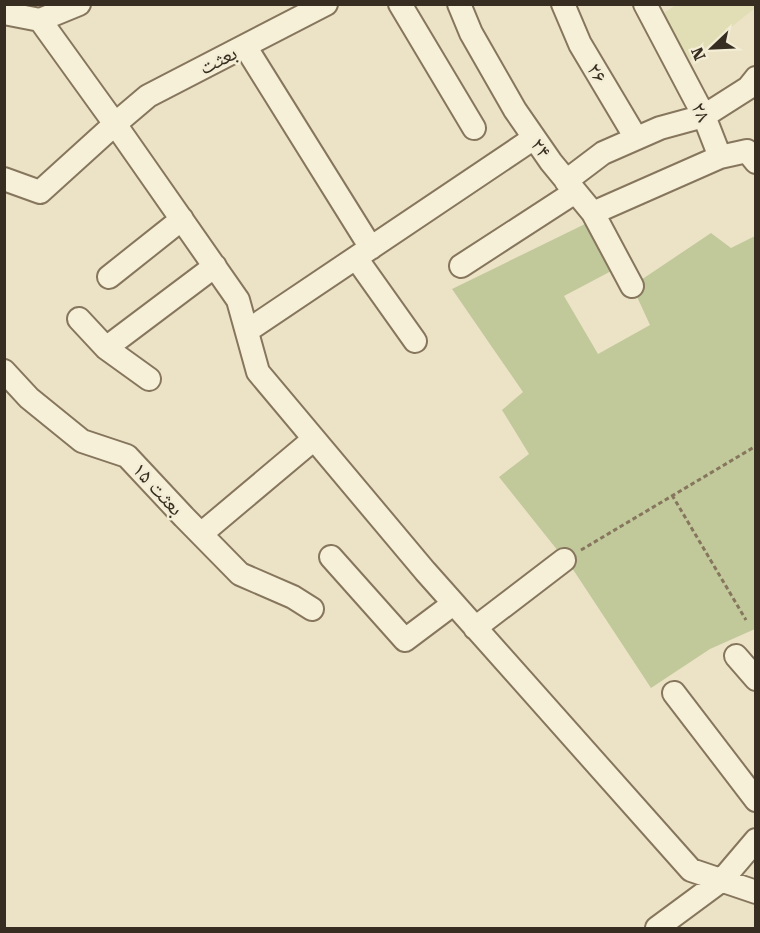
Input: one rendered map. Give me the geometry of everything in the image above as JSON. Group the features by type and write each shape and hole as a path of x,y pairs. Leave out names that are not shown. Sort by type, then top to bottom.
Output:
{"street":[{"path":"4,13 40,20 79,4"},
{"name":"بعثت","path":"4,179 40,192 148,96 326,4"},
{"path":"400,4 474,128"},
{"name":"۲۴","path":"459,4 471,33 516,111 550,162 593,213 632,286"},
{"name":"۲۶","path":"563,4 580,44 636,138"},
{"name":"۲۸","path":"645,4 704,116 720,158"},
{"path":"40,20 238,300 258,372 453,604 692,870 756,892"},
{"path":"245,46 415,341"},
{"path":"461,266 571,187 603,153 660,128 704,116 748,88 756,78"},
{"path":"247,331 534,138"},
{"path":"593,213 720,158 747,151 756,162"},
{"path":"109,277 182,219"},
{"path":"106,348 215,266"},
{"path":"79,319 106,348 149,379"},
{"name":"بعثت ۱۵","path":"4,371 29,398 82,441 128,456 240,574 293,597 312,609"},
{"path":"201,534 314,439"},
{"path":"331,557 405,640 453,604"},
{"path":"475,628 564,560"},
{"path":"736,656 756,680"},
{"path":"674,693 756,800"},
{"path":"657,928 722,880 756,840"}],"path":[{"path":"564,560 756,446"},
{"path":"672,495 746,620"}],"shaded area":[{"path":"676,5 755,5 755,8 690,60 661,15"}],"green space":[{"path":"587,223 617,268 564,296 598,354 650,325 632,286 711,233 731,248 755,236 755,629 710,649 651,688 574,571 499,477 529,454 502,410 523,392 452,289"}]}
